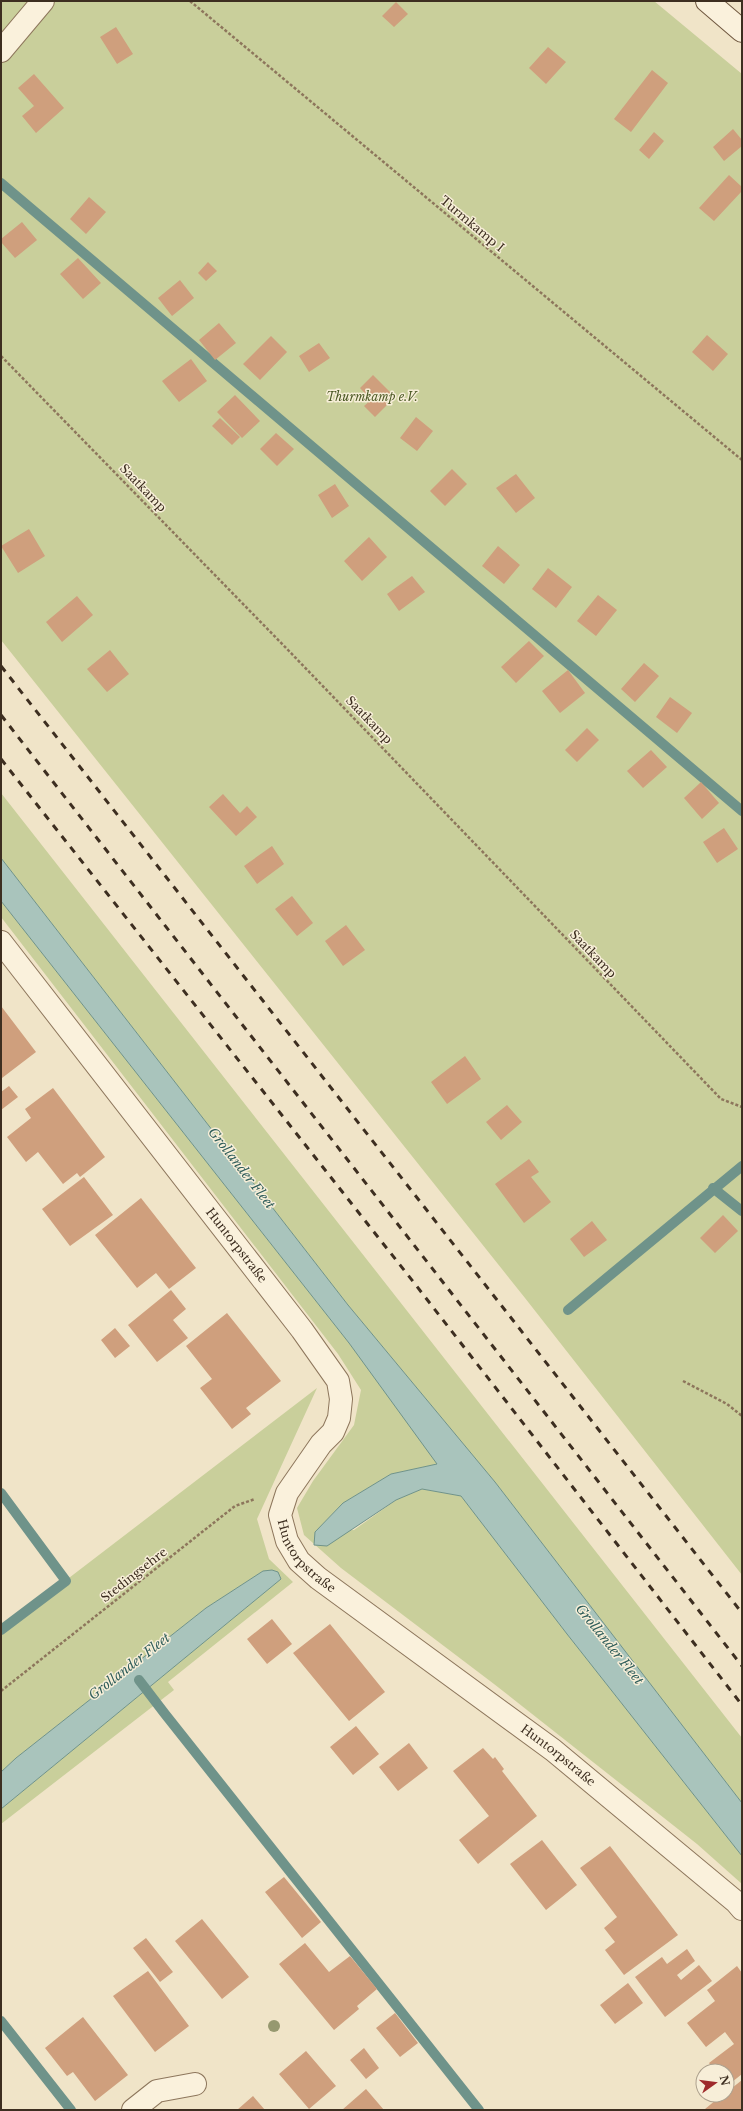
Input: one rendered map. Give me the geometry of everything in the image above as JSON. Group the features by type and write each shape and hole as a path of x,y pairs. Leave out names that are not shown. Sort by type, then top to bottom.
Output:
{"street":[{"path":"1,51 43,1"},
{"path":"707,1 742,31"},
{"name":"Huntorpstraße","path":"1,942 302,1330 338,1381 341,1398 339,1418 333,1432 321,1444 287,1493 280,1516 287,1541 299,1561 318,1578 553,1750 646,1826 736,1902 742,1909"},
{"path":"133,2110 157,2091 195,2084"}],"path":[{"name":"Turmkamp I","path":"190,1 742,460"},
{"name":"Saatkamp","path":"1,356 295,657 721,1099 742,1107"},
{"path":"683,1380 727,1404 742,1416"},
{"name":"Stedingsehre","path":"1,1691 235,1506 261,1497 287,1493"}],"green space":[{"name":"Thurmkamp e.V.","path":"1,1 654,1 742,74 742,1575 525,1298 1,640"},
{"path":"1,793 742,1738 742,1803 495,1482 348,1305 1,858"},
{"path":"1,901 349,1343 438,1464 391,1474 343,1503 315,1532 354,1530 396,1500 422,1489 461,1496 567,1634 742,1856 742,1884 697,1844 494,1684 341,1568 304,1535 297,1508 313,1481 354,1425 361,1390 338,1354 1,917"},
{"path":"317,1388 257,1519 269,1559 293,1582 168,1682 174,1690 1,1824 1,1809 281,1579 278,1572 263,1571 206,1608 16,1758 1,1772 1,1630"}],"water":[{"name":"Grollander Fleet","path":"1,858 348,1305 495,1482 742,1803 742,1856 567,1634 461,1496 422,1489 396,1500 327,1546 314,1545 315,1532 343,1503 391,1474 437,1464 349,1343 1,901"},
{"path":"272,1570 278,1572 281,1579 1,1809 1,1772 16,1758 206,1608 263,1571"}],"building":[{"path":"396,2 408,14 394,27 382,16"},
{"path":"116,27 133,54 117,64 100,37"},
{"path":"548,47 566,62 546,84 529,68"},
{"path":"652,70 668,83 631,132 614,119"},
{"path":"34,74 64,108 36,133 22,116 34,106 18,88"},
{"path":"733,129 742,140 742,146 724,161 713,147"},
{"path":"654,132 664,141 649,159 639,150"},
{"path":"729,175 742,187 742,191 714,221 699,208"},
{"path":"89,197 106,212 86,234 70,219"},
{"path":"22,222 37,240 15,258 1,242 1,239"},
{"path":"78,258 101,283 83,299 60,274"},
{"path":"208,262 217,271 206,281 198,273"},
{"path":"180,280 194,298 172,316 158,298"},
{"path":"219,323 236,343 215,360 199,340"},
{"path":"707,335 728,354 713,371 692,352"},
{"path":"271,336 287,352 260,380 243,364"},
{"path":"319,343 330,358 309,372 299,356"},
{"path":"191,359 207,381 179,402 162,381"},
{"path":"373,375 395,397 375,417 364,406 371,400 360,388"},
{"path":"235,395 260,421 242,438 217,412"},
{"path":"416,417 433,431 417,451 400,438"},
{"path":"220,418 240,437 232,445 212,426"},
{"path":"276,433 294,449 277,466 260,449"},
{"path":"452,469 467,484 445,506 430,491"},
{"path":"516,474 535,498 516,513 496,488"},
{"path":"335,484 349,506 332,518 318,495"},
{"path":"29,529 45,556 18,573 1,546"},
{"path":"369,537 387,557 362,581 344,561"},
{"path":"498,546 520,565 504,584 482,566"},
{"path":"548,568 572,587 556,608 532,589"},
{"path":"412,576 425,592 399,611 387,594"},
{"path":"598,595 617,610 596,636 577,621"},
{"path":"77,596 93,615 62,642 46,622"},
{"path":"529,641 544,656 516,683 501,667"},
{"path":"110,650 129,674 107,692 87,669"},
{"path":"644,663 659,676 635,702 621,689"},
{"path":"568,670 585,693 560,713 542,691"},
{"path":"670,697 692,713 677,733 656,717"},
{"path":"587,728 599,740 577,762 565,750"},
{"path":"651,750 667,767 643,788 627,771"},
{"path":"701,782 719,803 702,819 684,798"},
{"path":"223,794 240,813 247,806 257,817 236,836 209,807"},
{"path":"724,828 738,849 717,863 703,842"},
{"path":"272,846 284,864 257,884 244,866"},
{"path":"292,896 313,923 297,936 275,909"},
{"path":"346,925 365,950 343,966 325,941"},
{"path":"1,1006 36,1052 2,1078 1,1077"},
{"path":"465,1056 481,1079 447,1104 431,1082"},
{"path":"9,1086 18,1097 1,1110 1,1092"},
{"path":"53,1088 105,1157 80,1177 77,1173 63,1184 38,1152 26,1162 7,1137 31,1118 25,1109"},
{"path":"507,1105 522,1122 501,1140 486,1122"},
{"path":"529,1159 539,1172 531,1177 551,1202 524,1223 495,1184"},
{"path":"84,1177 113,1215 70,1246 42,1209"},
{"path":"141,1198 196,1268 169,1289 156,1273 137,1288 95,1235"},
{"path":"723,1215 738,1231 715,1253 700,1238"},
{"path":"592,1221 607,1240 584,1257 570,1239"},
{"path":"171,1290 186,1309 173,1320 188,1338 157,1362 128,1325"},
{"path":"227,1313 281,1381 246,1408 251,1414 232,1429 200,1388 212,1379 186,1346"},
{"path":"115,1328 130,1346 115,1358 101,1340"},
{"path":"272,1619 292,1644 267,1664 247,1639"},
{"path":"330,1624 385,1692 349,1721 293,1653"},
{"path":"356,1726 379,1754 353,1775 330,1747"},
{"path":"409,1743 428,1768 398,1791 379,1767"},
{"path":"483,1748 493,1759 495,1757 504,1769 502,1771 537,1816 478,1864 459,1840 489,1816 453,1771"},
{"path":"542,1840 577,1885 546,1910 510,1864"},
{"path":"610,1846 678,1935 624,1975 605,1950 615,1942 604,1928 617,1917 580,1868"},
{"path":"284,1877 321,1922 302,1938 265,1892"},
{"path":"202,1919 249,1977 222,1999 175,1941"},
{"path":"146,1938 173,1972 160,1982 133,1948"},
{"path":"305,1943 329,1972 350,1956 377,1989 357,2006 359,2009 334,2030 279,1964"},
{"path":"687,1949 695,1961 677,1975 681,1980 699,1965 712,1981 665,2017 635,1977 662,1957 667,1964"},
{"path":"737,1966 742,1973 742,2074 735,2080 735,2063 709,2063 734,2044 725,2032 706,2047 687,2023 715,2001 707,1990"},
{"path":"148,1971 189,2026 155,2052 113,1996"},
{"path":"628,1983 643,2003 615,2024 600,2005"},
{"path":"395,2013 418,2043 400,2057 376,2028"},
{"path":"83,2017 128,2075 95,2101 73,2072 67,2076 45,2048"},
{"path":"364,2048 379,2068 366,2079 350,2060"},
{"path":"306,2051 336,2086 309,2109 279,2074"},
{"path":"742,2080 742,2110 705,2109 712,2103 735,2103 735,2086"},
{"path":"366,2089 384,2110 342,2110"},
{"path":"253,2096 265,2110 237,2110"}],"waterway":[{"path":"1,183 742,811"},
{"path":"568,1310 742,1166"},
{"path":"713,1188 742,1211"},
{"path":"1,1493 66,1581 1,1630"},
{"path":"139,1680 479,2110"},
{"path":"1,2021 71,2110"}],"railway":[{"path":"1,666 742,1613"},
{"path":"1,715 742,1666"},
{"path":"1,759 415,1284 742,1705"}]}
